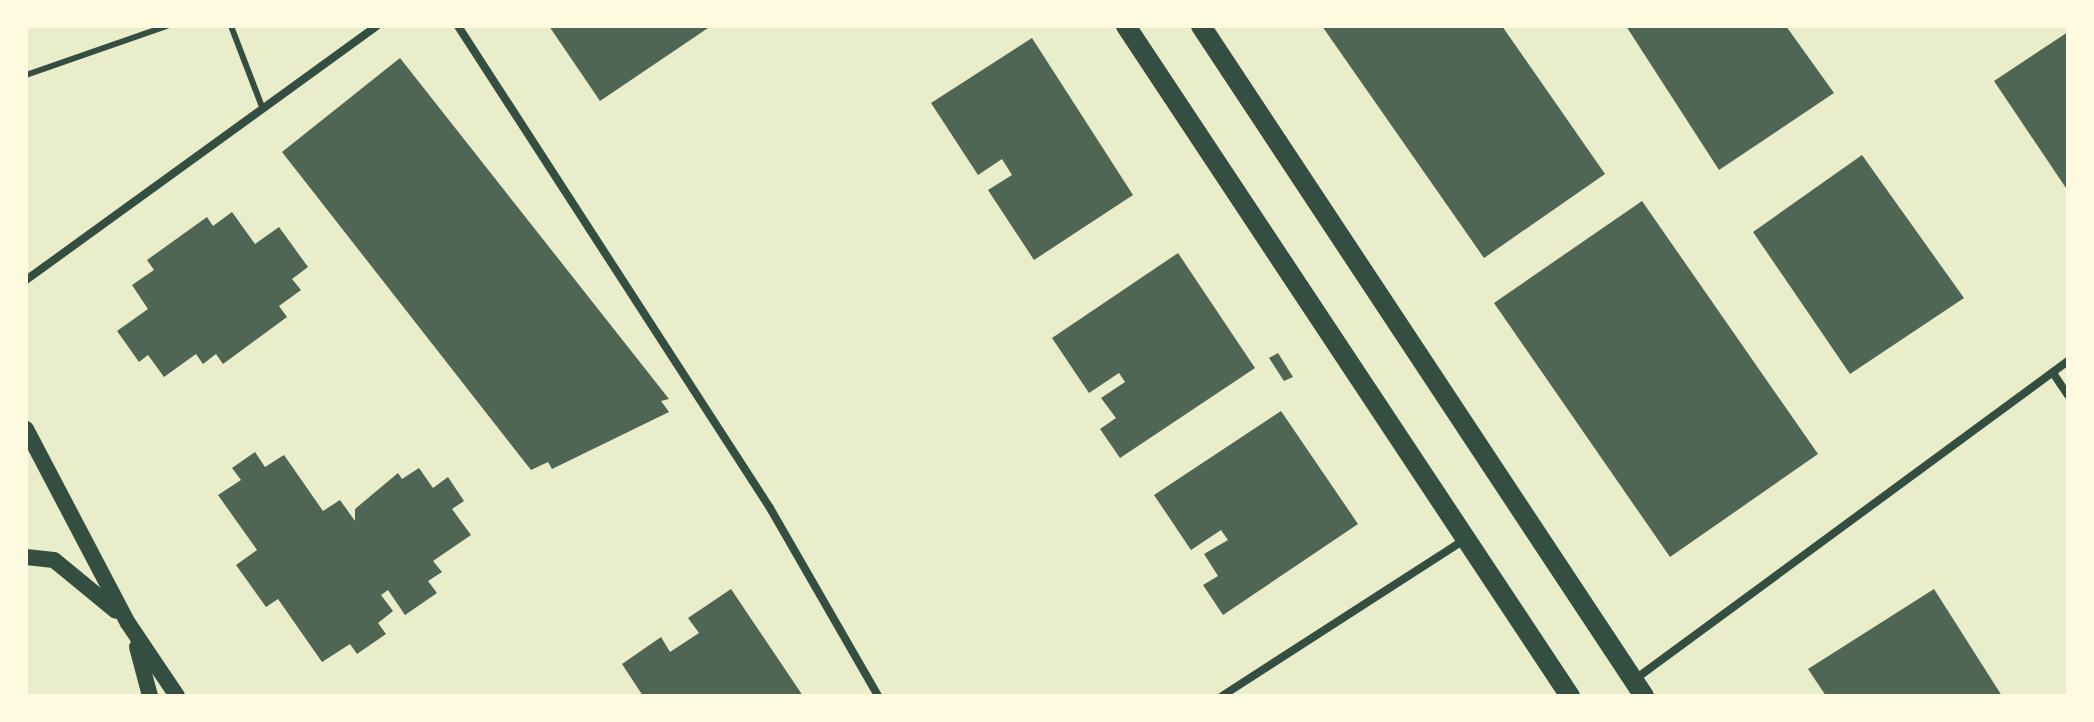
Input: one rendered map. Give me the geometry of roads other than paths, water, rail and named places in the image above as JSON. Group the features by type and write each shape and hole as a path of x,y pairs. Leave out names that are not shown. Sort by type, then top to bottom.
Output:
{"main road":[{"path":"1126,26 1570,696"},
{"path":"1201,26 1639,688"},
{"path":"26,429 128,623 177,696"},
{"path":"26,557 54,560 84,579 128,623 150,696"}],"street":[{"path":"26,280 261,104 377,26"},
{"path":"458,26 770,508 878,696"},
{"path":"1639,688 2068,361"},
{"path":"2053,373 2068,395"},
{"path":"1222,696 1466,539"}],"lane":[{"path":"26,75 167,26"},
{"path":"231,26 261,104"}]}
